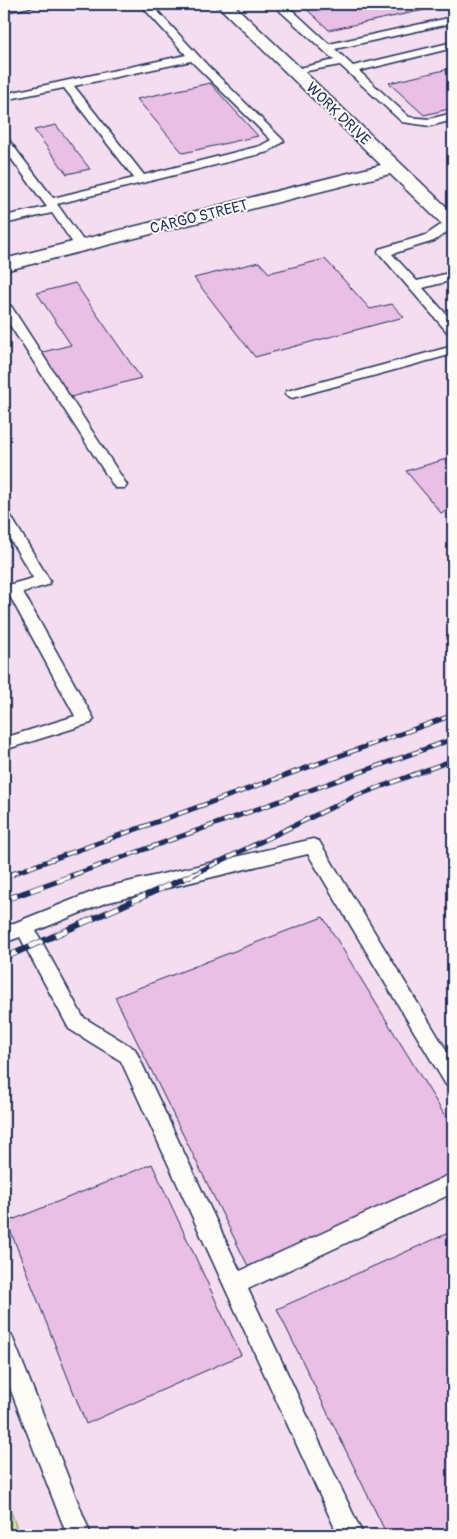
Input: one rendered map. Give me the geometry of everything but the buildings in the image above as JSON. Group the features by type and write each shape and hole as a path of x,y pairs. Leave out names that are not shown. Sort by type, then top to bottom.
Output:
{"street":[{"name":"WORK DRIVE","path":"224,4 393,168 451,218"},
{"name":"CARGO STREET","path":"4,266 393,168"}],"lane":[{"path":"4,9 31,4"},
{"path":"4,220 141,179 264,149 278,141 194,57 145,4"},
{"path":"287,4 284,9 344,66 406,120 430,123 453,116"},
{"path":"326,48 453,20"},
{"path":"295,72 344,66 453,45"},
{"path":"4,97 194,57"},
{"path":"66,84 141,179"},
{"path":"4,141 53,205 81,246"},
{"path":"451,218 430,238 384,252 453,330"},
{"path":"414,286 453,276"},
{"path":"4,306 120,484"},
{"path":"292,394 453,350"},
{"path":"4,517 42,581 14,589 85,719 4,744"},
{"path":"4,935 102,896 313,846 453,1079"},
{"path":"24,927 76,1023 128,1055 351,1535"},
{"path":"235,1284 453,1183"},
{"path":"4,1344 79,1535"}],"shaded area":[{"path":"4,4 453,4 453,1535 19,1535 4,1491"}],"green space":[{"path":"4,1491 19,1535 4,1535"}],"railway":[{"path":"9,875 453,715"},
{"path":"73,875 453,739"},
{"path":"192,875 353,797 453,760"},
{"path":"4,877 13,874"},
{"path":"4,900 77,874"},
{"path":"4,958 194,874"}]}
